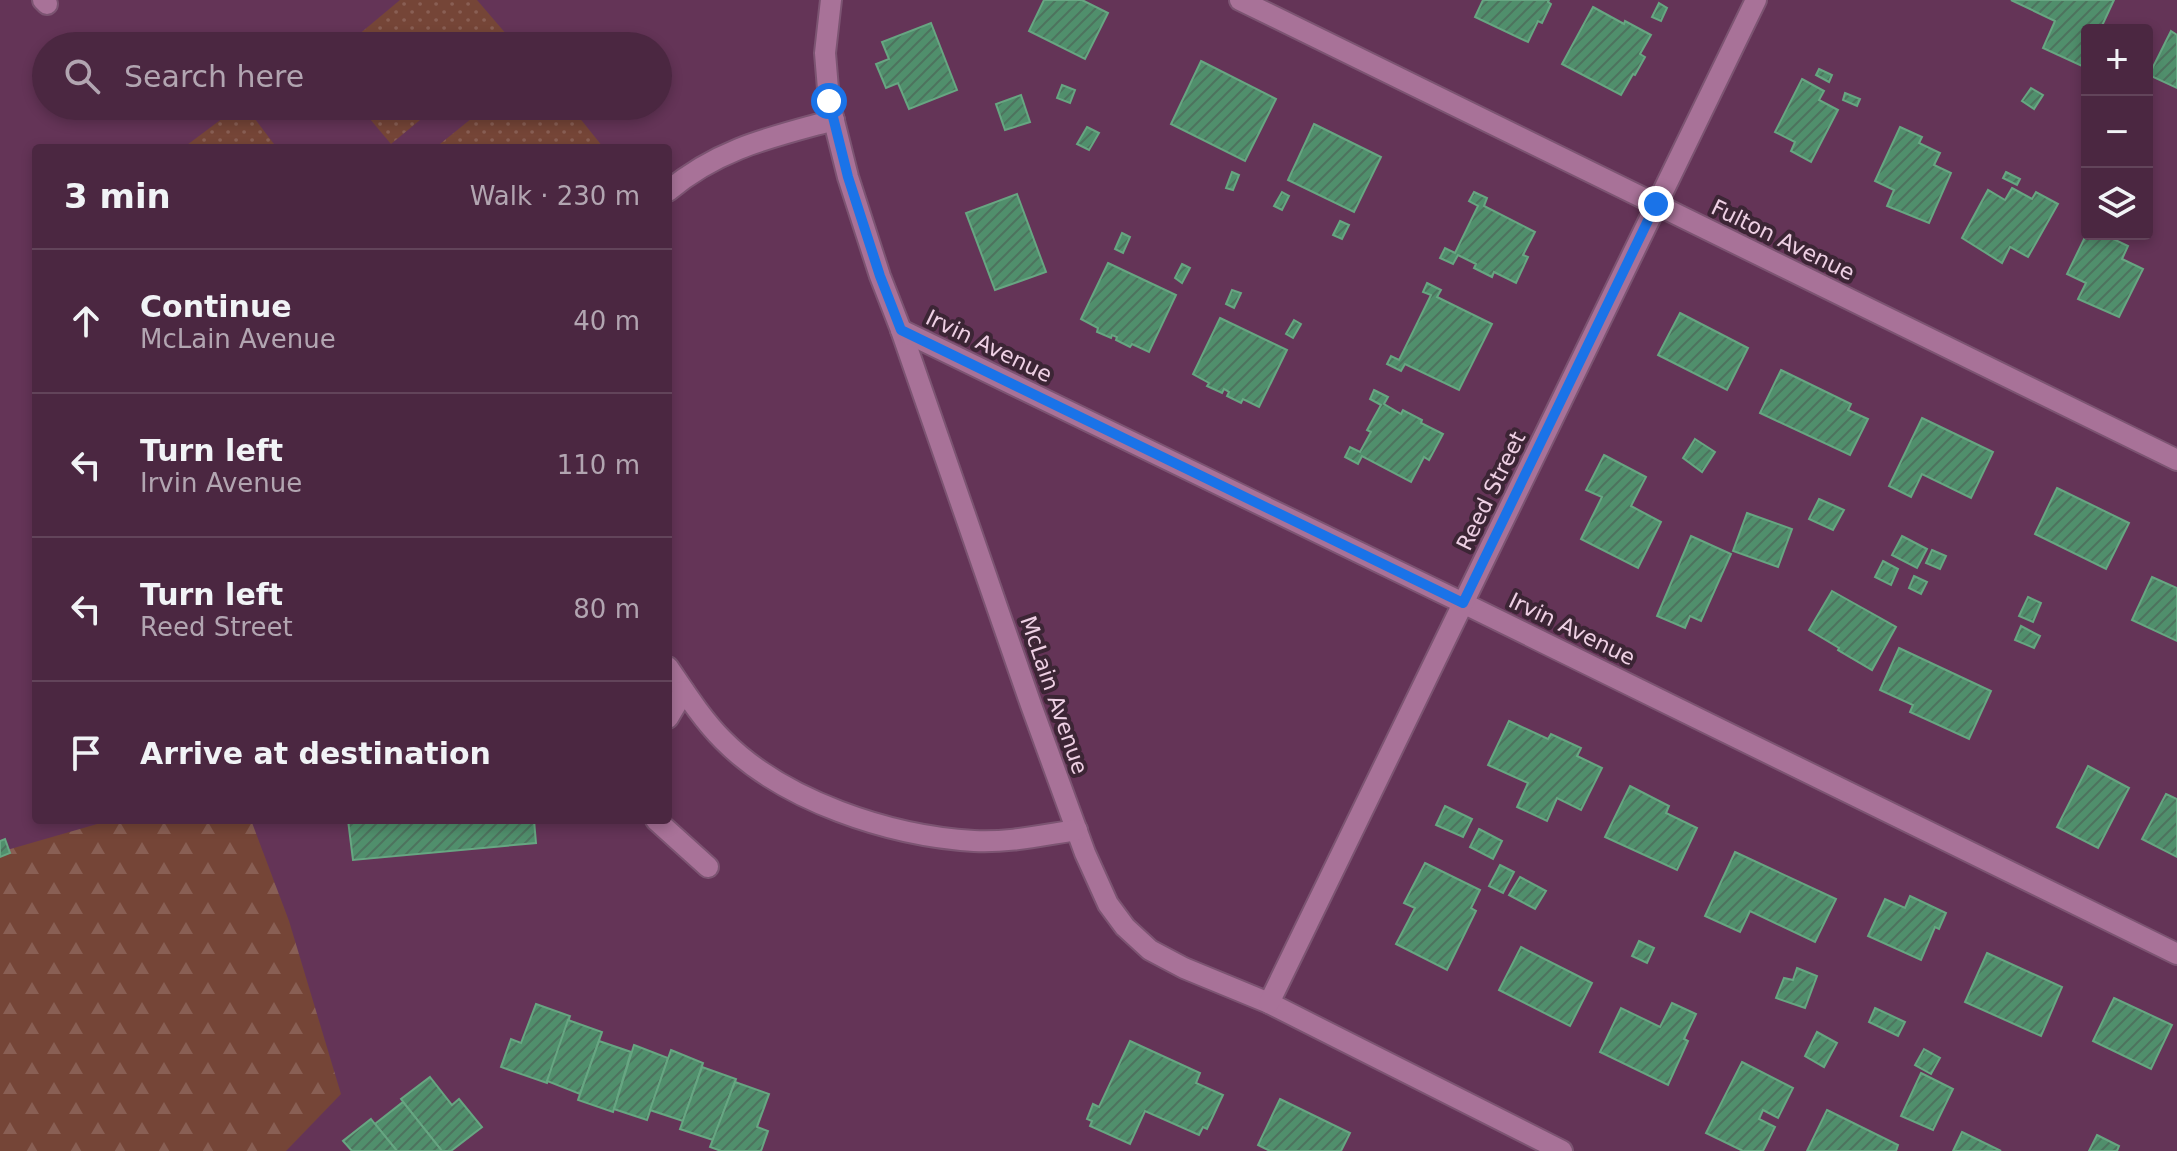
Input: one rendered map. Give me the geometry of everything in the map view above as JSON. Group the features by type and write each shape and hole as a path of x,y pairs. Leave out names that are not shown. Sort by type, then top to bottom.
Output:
{"street":[{"name":"McLain Avenue","path":"831,0 825,53 829,101 848,177 880,276 1077,830 1108,904 1125,927 1150,950 1184,968 1269,1003 1562,1151"},
{"name":"Fulton Avenue","path":"1240,0 2177,460"},
{"name":"Reed Street","path":"1269,1003 1756,0"},
{"path":"672,188 726,153 834,120"},
{"name":"Irvin Avenue","path":"901,330 2177,954"},
{"path":"672,673 724,741 766,775 806,798 885,827 976,841 1017,839 1077,830"},
{"path":"672,711 684,691"},
{"path":"660,824 708,867"}],"green space":[{"path":"400,0 477,0 504,32 362,32"},
{"path":"220,120 256,120 274,144 188,144"},
{"path":"371,120 420,120 391,144"},
{"path":"470,120 581,120 601,144 440,144"},
{"path":"97,824 253,824 289,921 341,1094 286,1151 0,1151 0,852"}],"building":[{"path":"1044,0 1082,0 1108,13 1085,59 1029,31"},
{"path":"1483,0 1549,0 1551,4 1528,42 1475,17"},
{"path":"2011,0 2114,0 2103,24 2081,24 2081,66 2043,48 2055,21"},
{"path":"1659,3 1667,8 1661,21 1652,17"},
{"path":"1593,7 1651,35 1640,54 1645,57 1621,95 1562,64"},
{"path":"931,23 957,90 909,109 898,83 886,88 876,64 889,59 882,42"},
{"path":"2171,31 2177,35 2177,88 2153,77 2153,67"},
{"path":"1201,61 1276,99 1245,161 1171,124"},
{"path":"1819,69 1832,75 1829,82 1816,75"},
{"path":"1802,79 1824,91 1819,100 1838,110 1811,162 1791,151 1795,142 1775,132"},
{"path":"1062,85 1075,90 1070,103 1057,98"},
{"path":"2031,88 2043,95 2034,109 2022,101"},
{"path":"1845,93 1860,99 1857,106 1843,100"},
{"path":"1021,95 1030,122 1005,130 996,104"},
{"path":"1314,124 1381,157 1354,212 1288,180"},
{"path":"1087,127 1099,133 1089,150 1077,144"},
{"path":"1900,127 1922,137 1919,143 1940,153 1934,165 1951,173 1929,223 1887,206 1894,190 1875,181"},
{"path":"1232,172 1239,175 1233,190 1226,188"},
{"path":"2006,172 2020,179 2017,185 2003,178"},
{"path":"2012,188 2032,199 2036,192 2058,204 2028,257 2010,247 2002,263 1962,238 1988,190 2005,200"},
{"path":"1282,192 1289,196 1282,210 1274,206"},
{"path":"1474,192 1487,198 1484,206 1535,232 1523,255 1528,257 1516,283 1494,272 1492,277 1458,255 1453,264 1440,258 1445,248 1455,253 1478,206 1469,201"},
{"path":"1017,194 1046,272 995,290 966,213"},
{"path":"1340,221 1349,225 1342,239 1333,235"},
{"path":"1122,233 1130,237 1123,253 1115,249"},
{"path":"2084,240 2115,240 2128,246 2122,259 2143,269 2119,317 2078,299 2086,283 2067,274"},
{"path":"1108,263 1176,295 1149,352 1132,344 1130,347 1112,335 1111,338 1097,332 1098,328 1081,319"},
{"path":"1182,264 1190,268 1182,283 1175,278"},
{"path":"1427,283 1441,290 1437,297 1492,324 1459,390 1405,364 1401,371 1387,364 1391,356 1399,360 1431,295 1423,292"},
{"path":"1232,290 1241,293 1234,308 1226,304"},
{"path":"1680,313 1748,348 1727,390 1658,355"},
{"path":"1220,318 1287,350 1259,407 1227,396 1229,392 1224,389 1222,393 1207,386 1209,383 1193,374"},
{"path":"1294,320 1301,324 1293,338 1286,334"},
{"path":"1781,370 1851,404 1848,410 1868,419 1850,455 1760,413"},
{"path":"1374,390 1388,397 1384,404 1401,414 1403,410 1443,434 1429,460 1424,457 1411,482 1362,456 1358,464 1345,457 1350,447 1360,452 1371,432 1367,430 1381,405 1370,399"},
{"path":"1922,418 1993,452 1971,498 1922,474 1911,497 1889,486"},
{"path":"1695,439 1715,452 1702,472 1683,458"},
{"path":"1604,455 1646,477 1631,506 1661,522 1638,568 1581,539 1602,497 1586,490"},
{"path":"2057,488 2129,523 2106,569 2035,534"},
{"path":"1819,499 1844,510 1833,530 1809,519"},
{"path":"1747,513 1792,529 1778,567 1733,551"},
{"path":"1691,536 1731,554 1701,621 1690,616 1685,628 1657,616"},
{"path":"1902,536 1927,549 1917,568 1892,555"},
{"path":"1932,550 1946,556 1940,569 1926,563"},
{"path":"1883,561 1898,569 1891,585 1875,577"},
{"path":"1914,576 1927,582 1921,594 1909,588"},
{"path":"2152,577 2177,588 2177,641 2132,620"},
{"path":"1832,591 1896,627 1872,670 1809,630"},
{"path":"2028,597 2041,603 2033,622 2019,616"},
{"path":"2021,626 2040,636 2034,648 2015,640"},
{"path":"1899,648 1991,691 1969,739 1910,712 1913,705 1880,690"},
{"path":"1509,721 1548,739 1551,734 1581,748 1577,756 1602,768 1581,810 1557,798 1547,821 1517,807 1528,783 1488,765"},
{"path":"2088,766 2129,788 2098,848 2057,827"},
{"path":"1630,786 1669,806 1666,813 1697,828 1677,870 1605,837"},
{"path":"2166,794 2177,799 2177,857 2142,839"},
{"path":"1445,806 1472,819 1463,837 1436,825"},
{"path":"348,824 534,824 536,843 353,860"},
{"path":"1479,829 1502,841 1493,859 1470,847"},
{"path":"5,839 10,853 0,857 0,841"},
{"path":"1735,852 1836,899 1815,942 1750,911 1740,932 1705,916"},
{"path":"1425,863 1480,890 1471,908 1476,911 1447,970 1396,944 1415,908 1404,903"},
{"path":"1500,865 1514,872 1503,893 1489,886"},
{"path":"1520,877 1546,891 1535,909 1509,895"},
{"path":"1910,896 1946,913 1939,929 1935,927 1921,960 1868,936 1885,899 1905,908"},
{"path":"1639,941 1654,948 1647,963 1632,956"},
{"path":"1521,947 1592,983 1570,1026 1499,990"},
{"path":"1987,953 2062,987 2041,1036 1965,1002"},
{"path":"1797,968 1817,976 1805,1008 1776,998 1784,978 1793,980"},
{"path":"2114,998 2172,1025 2151,1069 2093,1041"},
{"path":"1672,1003 1696,1014 1684,1039 1688,1041 1668,1085 1600,1052 1621,1008 1660,1027"},
{"path":"536,1004 570,1016 547,1083 501,1067 511,1039 521,1043"},
{"path":"1875,1008 1905,1022 1898,1036 1869,1022"},
{"path":"568,1020 602,1032 580,1094 547,1081"},
{"path":"1817,1032 1837,1043 1824,1067 1805,1056"},
{"path":"599,1041 631,1052 613,1112 578,1100"},
{"path":"1130,1041 1200,1073 1196,1083 1223,1095 1207,1129 1203,1127 1199,1135 1145,1111 1130,1144 1090,1126 1092,1121 1087,1119 1093,1104 1099,1107"},
{"path":"634,1045 668,1058 647,1120 614,1109"},
{"path":"1924,1049 1940,1058 1931,1074 1915,1065"},
{"path":"671,1050 703,1063 683,1121 650,1110"},
{"path":"1742,1062 1793,1088 1778,1118 1763,1110 1759,1119 1775,1127 1763,1151 1743,1151 1706,1133"},
{"path":"702,1067 736,1079 713,1140 680,1129"},
{"path":"1921,1073 1953,1089 1933,1130 1901,1116"},
{"path":"430,1077 452,1105 459,1099 482,1127 451,1151 442,1151 401,1099"},
{"path":"735,1082 769,1094 757,1127 768,1131 761,1151 721,1151 710,1147"},
{"path":"1280,1099 1350,1133 1341,1151 1270,1151 1258,1145"},
{"path":"403,1102 442,1151 397,1151 375,1124"},
{"path":"1827,1110 1898,1145 1896,1151 1807,1151"},
{"path":"371,1119 397,1151 352,1151 343,1141"},
{"path":"1962,1132 2001,1151 1953,1151"},
{"path":"2097,1135 2119,1146 2117,1151 2089,1151"}],"route":[{"path":"829,101 848,177 901,330 1463,603 1656,204"}]}
